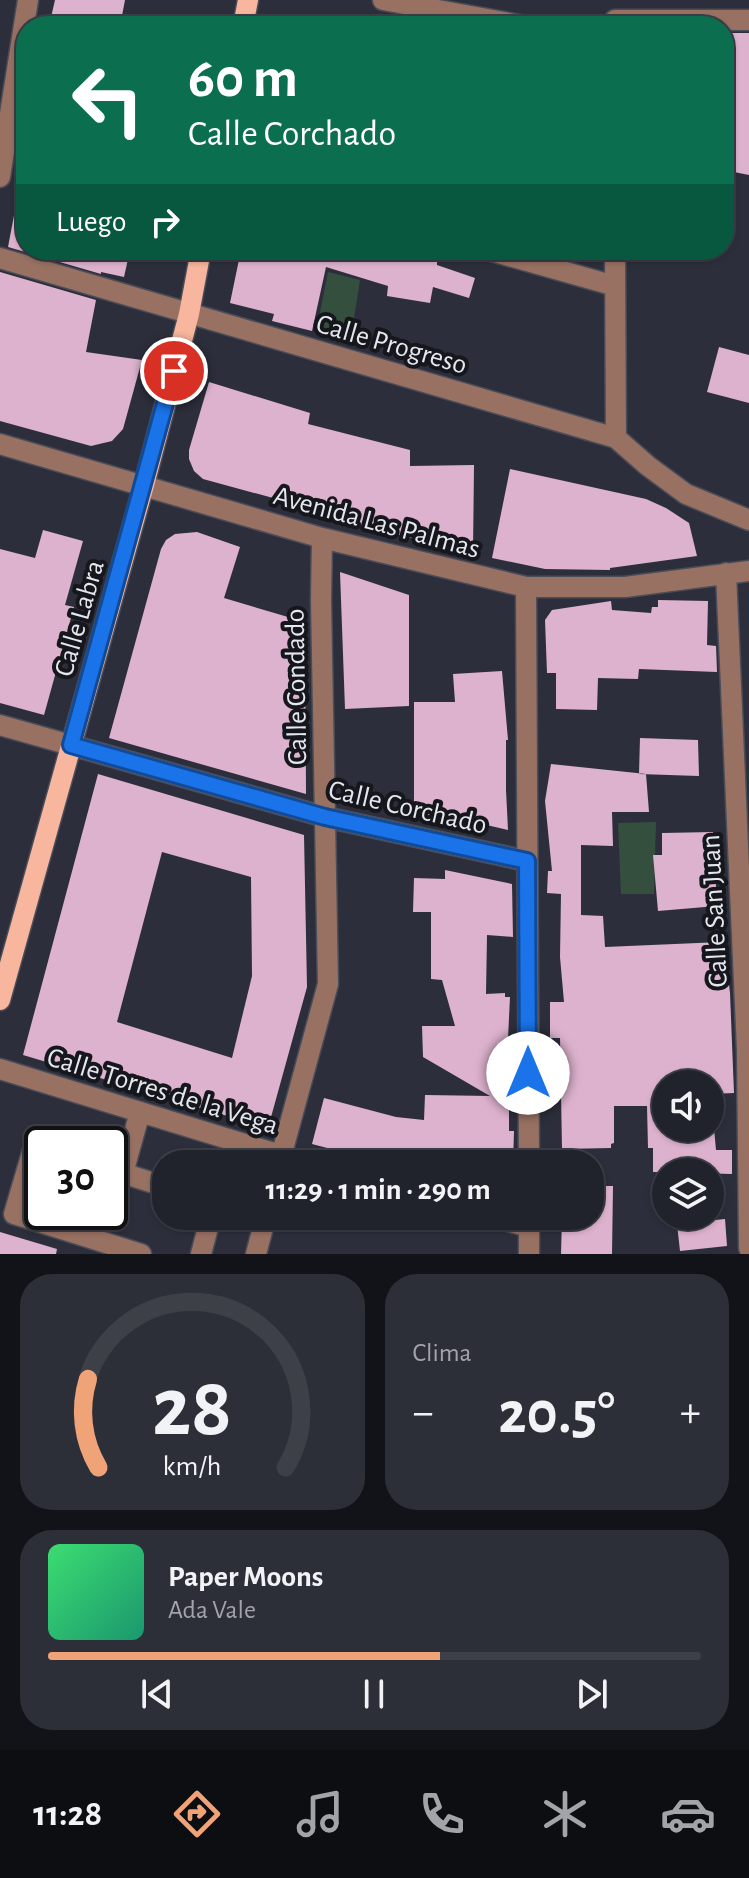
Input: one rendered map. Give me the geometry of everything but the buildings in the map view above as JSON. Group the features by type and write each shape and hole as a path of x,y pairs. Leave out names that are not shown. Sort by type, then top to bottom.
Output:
{"main road":[{"name":"Calle Labra","path":"0,1000 144,485 189,314 199,260"}],"street":[{"path":"383,0 470,16"},
{"path":"615,15 642,16"},
{"path":"0,177 16,76"},
{"name":"Calle Progreso","path":"0,258 616,438 686,494 749,520"},
{"path":"523,260 615,286"},
{"path":"615,260 616,438"},
{"name":"Avenida Las Palmas","path":"0,444 322,538 526,587 625,587 749,571"},
{"name":"Calle Condado","path":"283,1150 328,984 322,538"},
{"name":"Calle San Juan","path":"726,573 744,860 749,1248"},
{"path":"526,587 529,1150"},
{"name":"Calle Corchado","path":"0,725 325,817 527,861"},
{"name":"Calle Torres de la Vega","path":"0,1069 251,1150"},
{"path":"128,1143 140,1112"},
{"path":"128,1175 152,1182"},
{"path":"24,1180 14,1214 24,1217"},
{"path":"65,1230 141,1254"},
{"path":"201,1254 207,1230"},
{"path":"256,1254 262,1230"},
{"path":"529,1230 529,1254"}],"green space":[{"path":"328,272 360,280 350,343 316,333"},
{"path":"656,822 654,894 621,894 618,823"}],"route":[{"path":"174,371 71,745 325,817 527,861 528,1073"}]}
